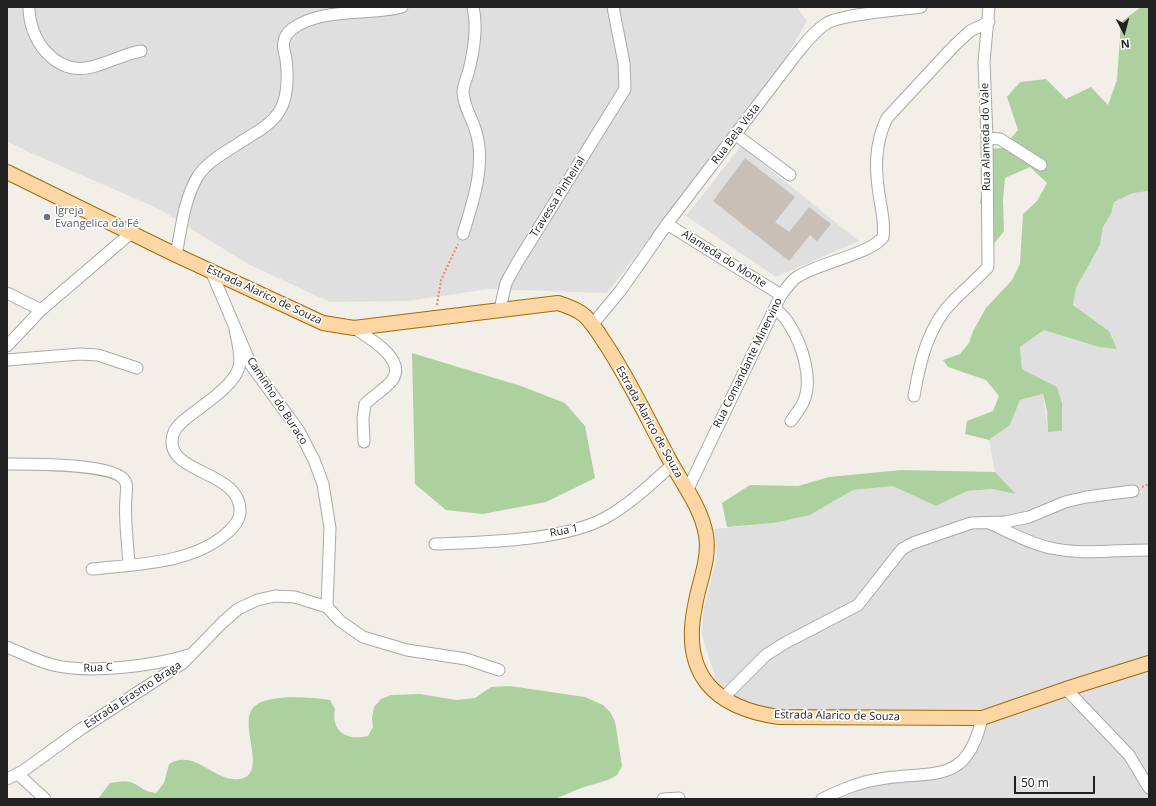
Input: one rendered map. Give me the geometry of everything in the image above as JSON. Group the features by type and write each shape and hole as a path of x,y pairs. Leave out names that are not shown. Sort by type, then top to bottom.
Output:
{"main road":[{"name":"Estrada Alarico de Souza","path":"7,172 176,255 323,323 354,328 558,303 573,308 585,316 629,382 672,465 702,518 707,550 706,565 694,606 692,631 693,654 700,673 710,688 742,708 760,714 780,716 982,718 1066,688 1149,663"}],"street":[{"path":"29,7 34,33 43,48 54,60 69,68 82,69 98,66 125,54 141,51"},
{"path":"176,255 186,207 198,176 211,162 269,124 279,112 285,97 287,81 284,42 286,35 292,29 309,21 330,15 386,11 402,7"},
{"path":"463,234 473,203 480,162 476,132 464,101 463,89 474,50 476,17 473,7"},
{"name":"Travessa Pinheiral","path":"500,309 506,283 517,263 625,89 624,63 613,7"},
{"name":"Rua Bela Vista","path":"592,325 621,290 668,224 795,56 821,28 829,22 842,18 921,7"},
{"name":"Rua Alameda do Vale","path":"914,396 918,371 925,347 936,324 954,300 973,285 988,267 987,138 984,62 989,22 989,7"},
{"name":"Rua Comandante Minervino","path":"687,491 781,295 796,278 808,271 874,246 883,237 884,222 879,199 876,164 881,130 887,118 954,46 970,31 989,22"},
{"path":"736,134 790,175"},
{"path":"987,138 1000,139 1041,165"},
{"name":"Alameda do Monte","path":"668,224 781,295"},
{"path":"7,346 41,310 131,233"},
{"name":"Caminho do Buraco","path":"211,271 251,365 299,431 314,460 323,484 330,528 327,607"},
{"path":"7,293 41,310"},
{"path":"775,308 788,322 798,340 807,377 806,392 803,403 791,421"},
{"path":"354,328 387,352 393,360 395,369 393,379 366,404 363,418 364,442"},
{"path":"92,570 181,557 207,547 221,538 237,522 240,514 239,501 235,493 228,486 184,462 176,454 172,441 175,428 230,383 239,368 240,356 235,329"},
{"path":"7,360 80,354 98,355 137,368"},
{"path":"7,464 95,468 117,473 122,476 127,485 125,515 129,565"},
{"name":"Rua 1","path":"435,544 530,537 581,528 605,518 625,506 672,465"},
{"path":"724,698 766,655 785,643 858,605 902,549 913,543 971,523 1005,522 1029,517 1065,502 1086,497 1133,491"},
{"path":"986,522 1049,548 1080,552 1149,550"},
{"name":"Estrada Erasmo Braga","path":"7,780 18,774 101,716 183,663 223,622 238,609 257,600 275,596 295,597 327,607 340,621 363,637 407,650 466,659 499,670"},
{"name":"Rua C","path":"7,647 53,665 78,669 103,669 138,665 192,654"},
{"path":"1066,688 1125,751 1149,788"},
{"path":"822,799 852,786 869,781 930,774 952,769 963,761 973,748 978,737 982,718"},
{"path":"18,774 45,799"},
{"path":"663,799 679,798"}],"path":[{"path":"434,318 441,280 463,234"}],"shaded area":[{"path":"7,7 797,7 807,21 777,73 607,293 489,289 407,301 330,302 248,264 159,209 7,141"},
{"path":"741,146 859,241 776,277 686,216"},
{"path":"1149,191 1149,799 833,799 874,782 955,771 984,716 761,712 719,690 702,635 703,611 717,556 714,529 774,523 810,515 853,490 893,485 936,506 967,491 992,489 1015,493 995,472 989,440 1010,425 1020,400 1043,394 1048,432 1062,430 1062,403 1057,387 1022,369 1020,347 1044,330 1078,340 1109,331 1073,305 1076,288 1100,245 1103,227 1111,214 1114,202 1133,193"}],"green space":[{"path":"1141,7 1149,7 1149,191 1133,193 1114,202 1111,214 1103,227 1100,245 1076,288 1073,305 1109,331 1117,349 1099,347 1044,330 1020,347 1022,369 1057,387 1062,403 1062,431 1048,432 1047,411 1043,394 1020,400 1010,425 989,440 965,434 967,421 993,411 999,396 986,380 948,367 943,360 960,354 969,343 973,331 986,308 1012,280 1020,264 1023,214 1037,201 1047,183 1030,167 1005,178 1003,200 1004,231 994,244 981,252 993,221 980,203 983,184 980,162 985,149 1002,148 1018,130 1007,97 1020,82 1046,79 1066,99 1091,87 1108,105 1117,80 1121,22"},
{"path":"412,353 521,386 565,403 585,426 595,478 546,502 483,514 446,510 415,484"},
{"path":"901,470 995,472 1016,494 992,489 967,491 936,506 893,486 853,490 810,515 774,523 727,527 722,503 750,485 798,486 829,477"},
{"path":"510,686 585,697 603,705 610,712 615,721 622,766 617,775 608,780 581,788 555,799 98,799 110,783 120,781 130,782 145,790 156,793 164,783 169,764 179,760 188,760 231,779 240,779 248,775 252,768 253,759 249,716 253,708 259,703 268,700 301,697 330,700 335,709 334,717 338,729 347,736 360,737 368,736 373,727 372,718 374,707 381,699 391,695 420,694 456,700 475,698 491,687"}],"building":[{"path":"745,158 795,197 775,222 789,232 809,207 831,224 817,241 810,235 789,261 713,201"}],"place":[{"name":"Igreja Evangelica da Fé","path":"47,217"}]}
